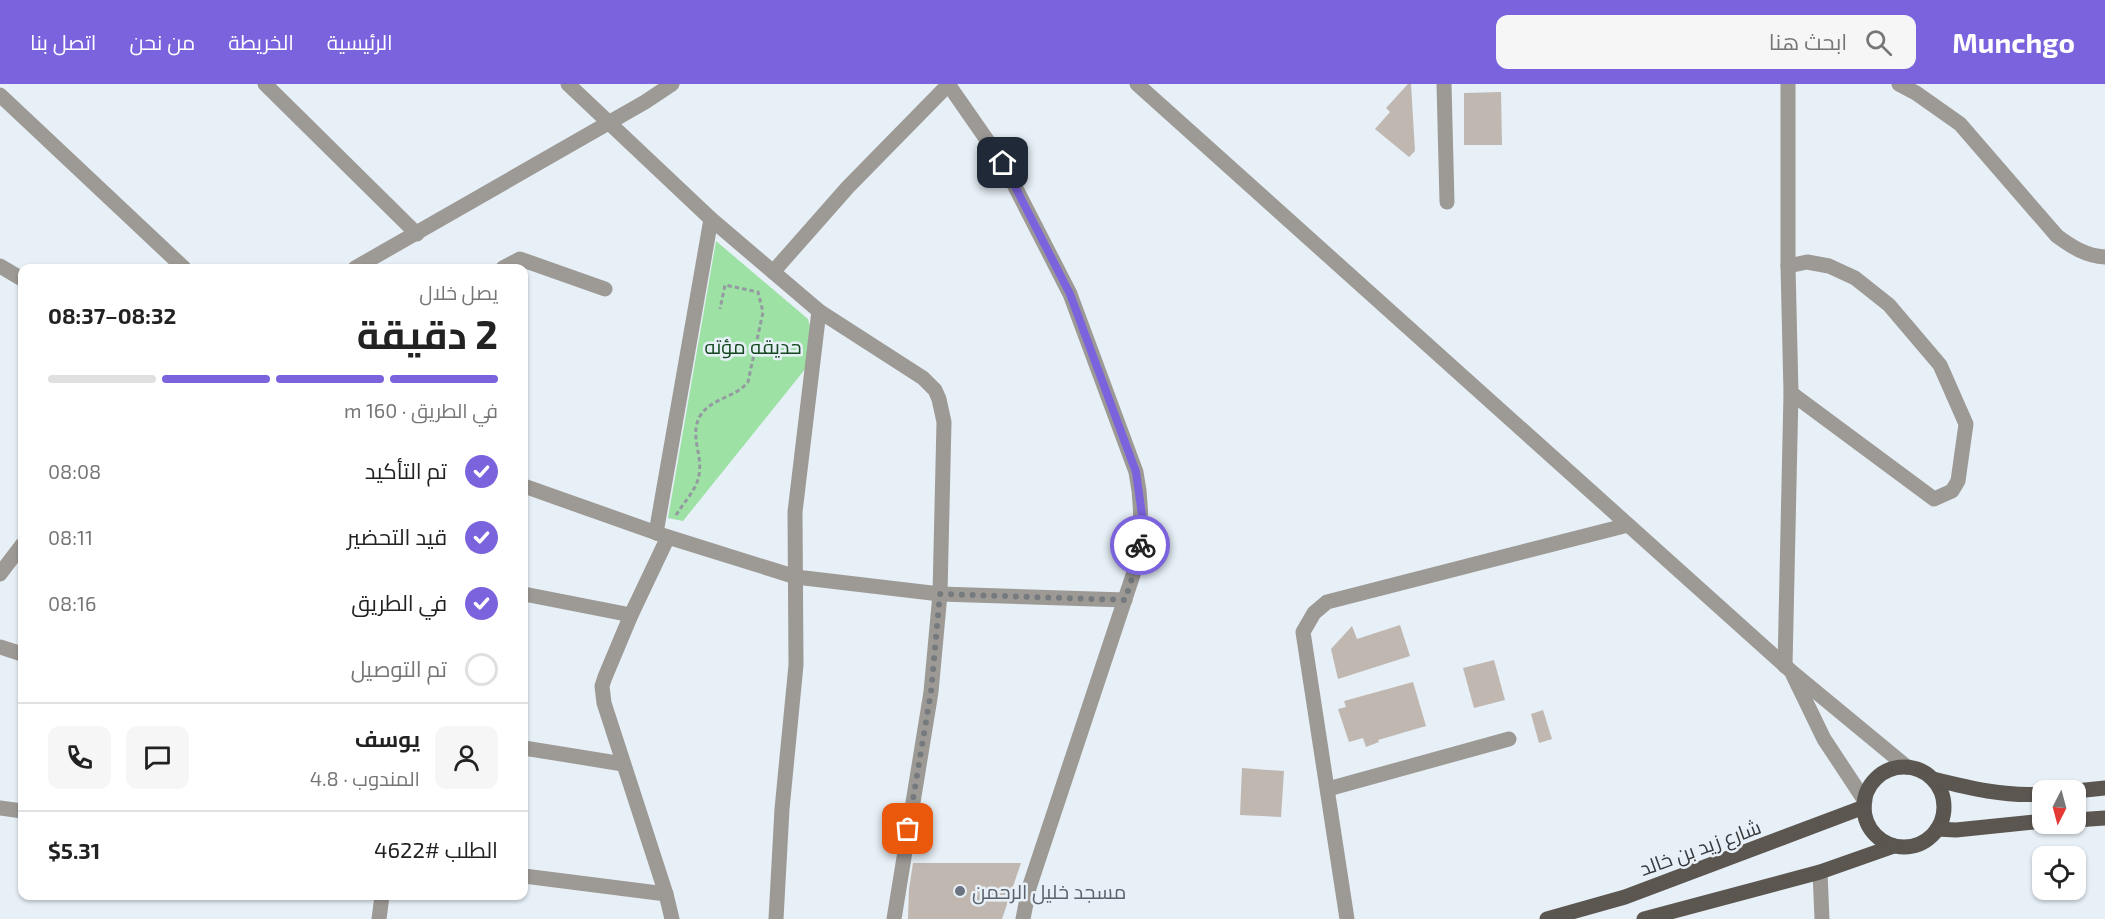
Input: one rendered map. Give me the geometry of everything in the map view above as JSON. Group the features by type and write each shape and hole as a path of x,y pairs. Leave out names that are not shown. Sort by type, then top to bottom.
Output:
{"main road":[{"path":"1933,779 1944,804 1937,830 1922,843 1908,847 1886,843 1873,832 1868,824 1864,804 1867,792 1879,776 1897,768 1916,769 1933,779 1981,790 2032,795"},
{"path":"2086,790 2105,788"},
{"name":"شارع زيد بن خالد","path":"1548,919 1625,897 1864,804"},
{"path":"2086,819 2105,818"},
{"path":"1937,830 2032,822"},
{"path":"1644,919 1820,873 1894,846"}],"street":[{"path":"265,84 417,234"},
{"path":"568,84 711,219 773,272 819,311 923,378 935,390 939,399 944,422 940,594 931,692 894,919"},
{"path":"363,264 645,102 672,84"},
{"path":"1137,84 1788,669 1907,767"},
{"path":"1444,84 1447,202"},
{"path":"1788,84 1791,393 1788,669 1824,739 1864,804"},
{"path":"1899,84 1960,124 2057,236 2077,250 2095,257 2105,257"},
{"path":"773,272 848,187 948,85 1003,163 1070,294 1136,472 1141,504 1141,542 1125,600 1029,888 1023,919"},
{"path":"0,95 180,264"},
{"path":"672,919 666,894 604,704 602,686 662,535 711,219"},
{"path":"511,264 520,259 605,289"},
{"path":"1788,266 1807,262 1829,266 1855,278 1889,305 1940,365 1966,424 1958,481 1952,491 1934,498 1791,393"},
{"path":"0,266 18,277"},
{"path":"776,919 782,809 796,664 795,512 819,311"},
{"path":"528,487 662,535 795,577 940,594 1125,600"},
{"path":"1347,919 1303,632 1314,613 1327,602 1628,525"},
{"path":"0,574 18,550"},
{"path":"528,595 631,615"},
{"path":"0,647 18,653"},
{"path":"1328,789 1509,739"},
{"path":"528,749 623,764"},
{"path":"0,808 18,810"},
{"path":"1820,873 1822,919"},
{"path":"528,877 666,894"},
{"path":"379,919 381,900"}],"path":[{"path":"674,519 696,486 699,475 700,458 694,427 701,414 712,404 742,390 748,382 763,312 758,292 725,285 720,309"}],"green space":[{"name":"حديقه مؤته","path":"716,241 808,319 811,330 806,368 683,521 668,518"}],"building":[{"path":"1408,84 1411,84 1415,151 1409,157 1375,129 1390,112 1386,108"},
{"path":"1501,92 1502,145 1464,145 1464,93"},
{"path":"1400,625 1410,656 1338,679 1331,649 1352,626 1357,639"},
{"path":"1494,660 1505,700 1474,708 1463,668"},
{"path":"1413,682 1426,726 1378,740 1379,742 1366,747 1363,738 1349,742 1338,709 1346,707 1344,701"},
{"path":"1543,710 1552,739 1539,743 1531,714"},
{"path":"1242,768 1284,771 1281,817 1240,815"},
{"name":"مسجد خليل الرحمن","path":"913,863 1021,863 1002,919 908,919"}],"way so far":[{"path":"908,829 931,692 940,594 1125,600 1140,545"}],"place":[{"name":"مسجد خليل الرحمن","path":"960,891"}],"route":[{"path":"1003,163 1070,294 1136,472 1142,515 1140,545"}]}
